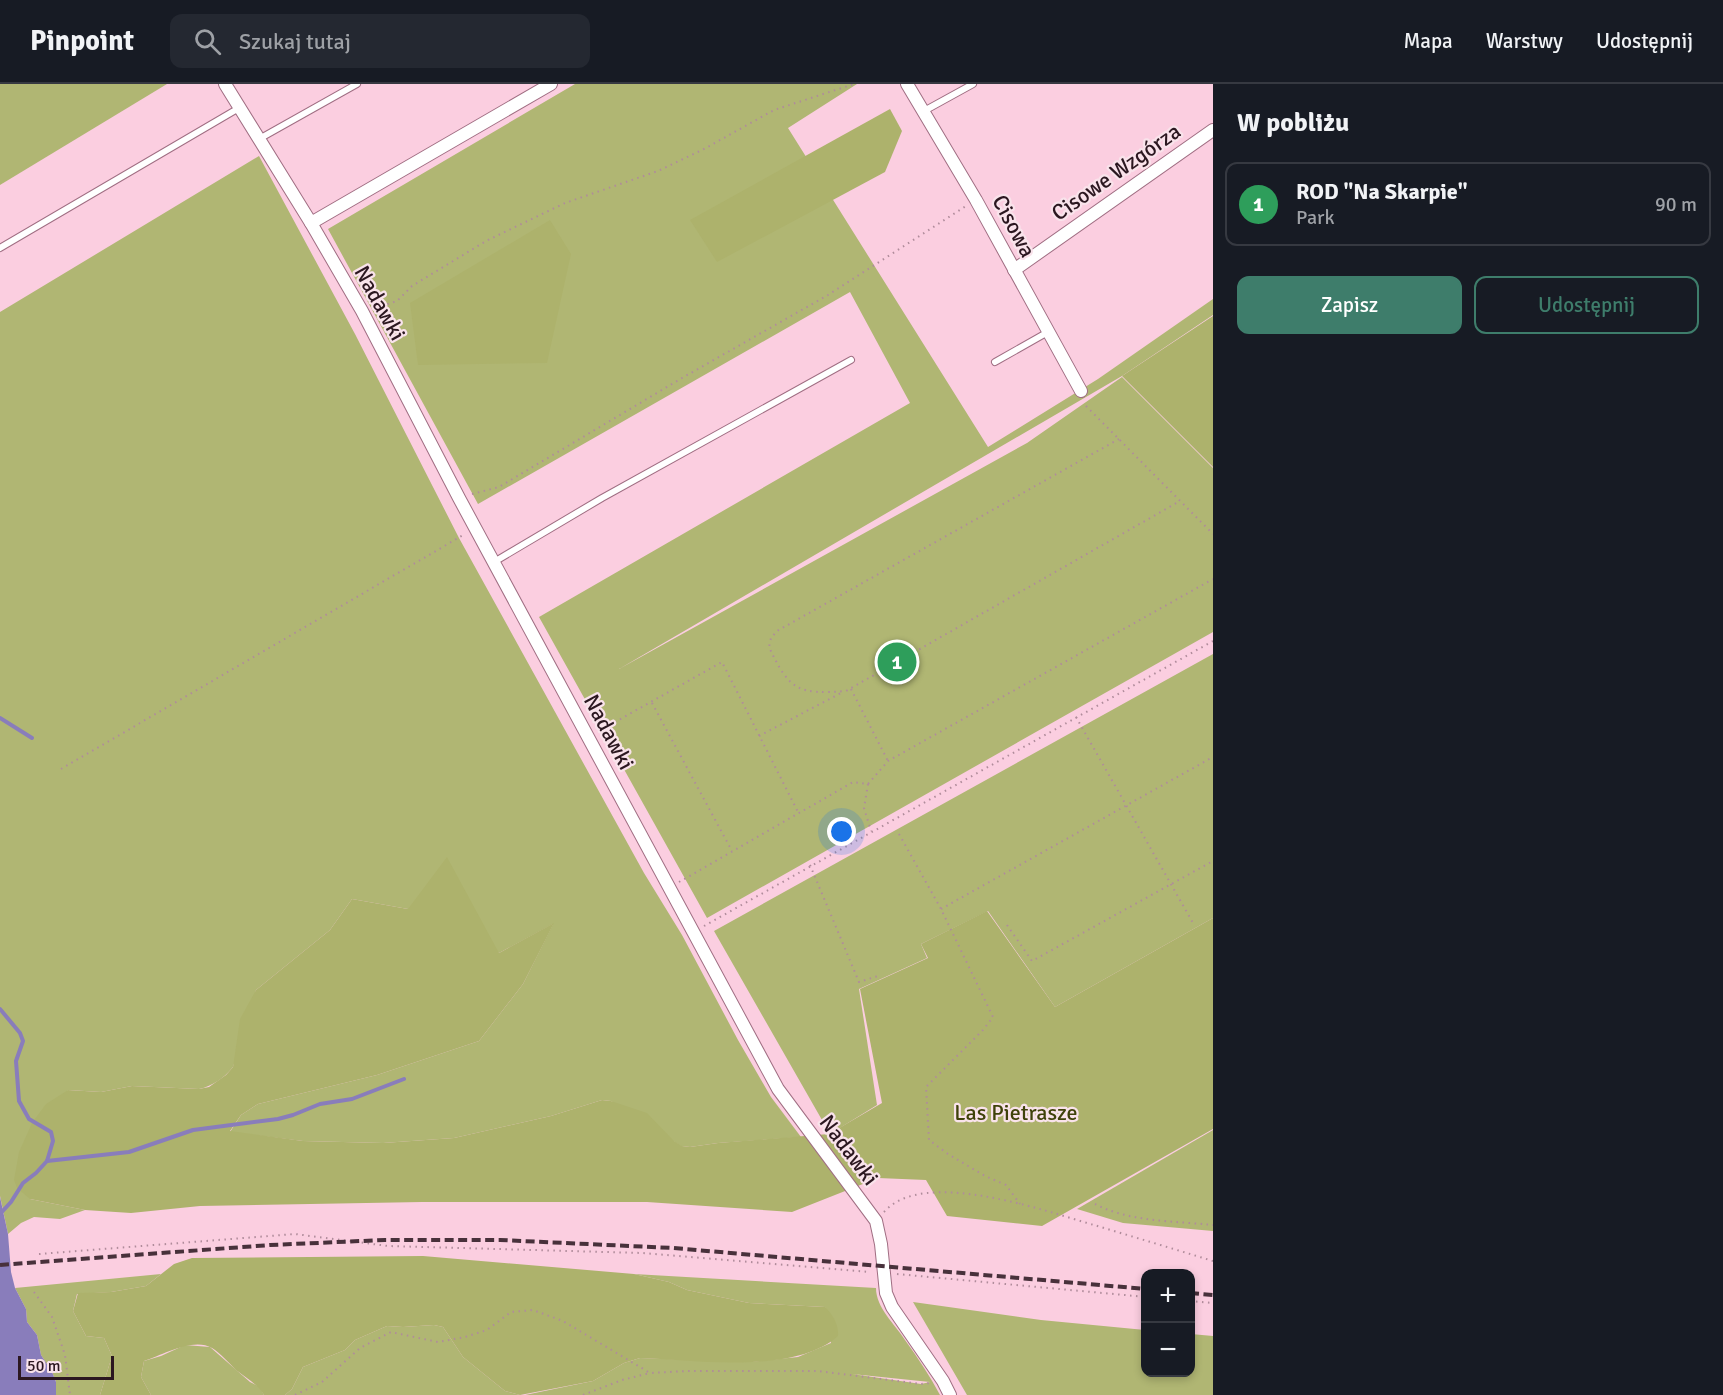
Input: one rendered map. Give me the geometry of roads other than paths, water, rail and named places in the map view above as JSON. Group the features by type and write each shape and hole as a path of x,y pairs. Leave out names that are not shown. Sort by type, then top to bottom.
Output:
{"street":[{"name":"Nadawki","path":"225,84 311,222 362,310 459,498 778,1089 876,1221 886,1293 892,1307 943,1381 950,1395"},
{"path":"311,222 551,84"},
{"name":"Cisowa","path":"907,84 976,200 1081,391"},
{"name":"Cisowe Wzgórza","path":"1014,270 1213,130"}],"lane":[{"path":"260,140 357,84"},
{"path":"924,112 973,84"},
{"path":"0,248 240,107"},
{"path":"995,362 1048,332"},
{"path":"494,562 602,498 851,360"}],"waterway":[{"path":"0,718 32,738"},
{"path":"0,1009 20,1033 23,1041 16,1061 19,1101 29,1119 51,1132 53,1141 47,1161 23,1183 0,1214"},
{"path":"47,1161 129,1152 193,1130 278,1119 320,1104 352,1099 404,1079"}],"railway":[{"path":"0,1265 270,1245 385,1240 500,1240 673,1248 1141,1289"},
{"path":"1195,1293 1213,1295"}],"place":[{"name":"ROD \"Na Skarpie\"","path":"897,662"}],"park label":[{"name":"Las Pietrasze","path":"1016,1112"}]}
